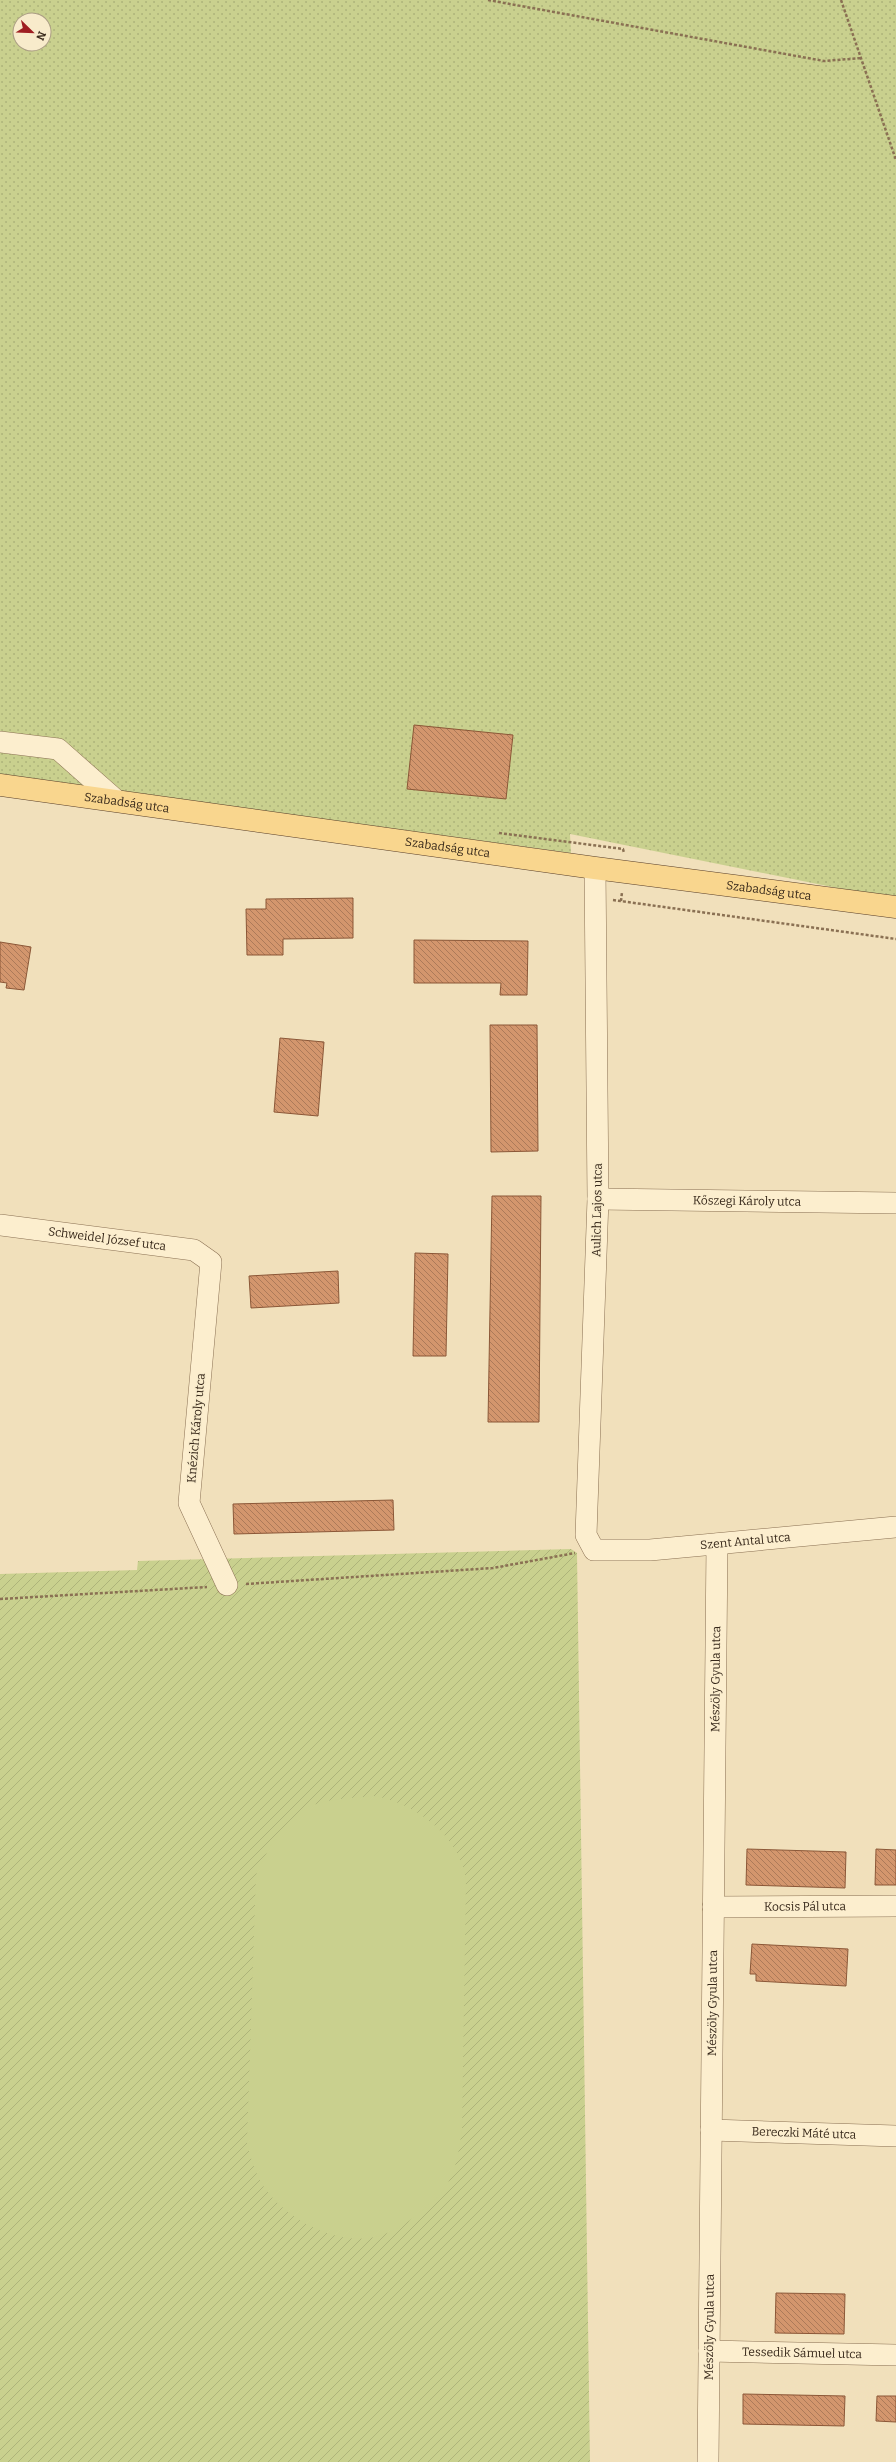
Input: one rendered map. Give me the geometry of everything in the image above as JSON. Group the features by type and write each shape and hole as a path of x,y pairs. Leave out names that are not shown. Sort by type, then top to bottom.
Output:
{"main road":[{"name":"Szabadság utca","path":"0,785 595,868 896,907"}],"street":[{"path":"0,742 58,749 117,801"},
{"name":"Aulich Lajos utca","path":"594,1550 586,1535 598,1198 595,868"},
{"name":"Kőszegi Károly utca","path":"598,1198 896,1203"},
{"name":"Schweidel József utca","path":"0,1225 194,1250 210,1262"},
{"name":"Knézich Károly utca","path":"210,1262 189,1504 227,1586"},
{"name":"Szent Antal utca","path":"594,1550 650,1550 896,1527"},
{"name":"Mészöly Gyula utca","path":"708,2462 717,1544"},
{"name":"Kocsis Pál utca","path":"713,1907 896,1906"},
{"name":"Bereczki Máté utca","path":"711,2130 896,2136"},
{"name":"Tessedik Sámuel utca","path":"709,2351 896,2355"}],"path":[{"path":"488,0 824,61 862,58"},
{"path":"841,0 896,160"},
{"path":"498,833 623,849"},
{"path":"596,899 896,939"},
{"path":"0,1599 227,1586 492,1568 594,1550"}],"green space":[{"path":"0,0 896,0 896,900 570,834 571,853 0,776"},
{"path":"571,1549 577,1553 590,2462 0,2462 0,1574 137,1570 138,1561"},
{"path":"374,1796 405,1806 433,1824 445,1835 462,1863 466,1879 462,2130 453,2171 447,2185 434,2200 411,2220 392,2231 367,2238 351,2238 318,2230 303,2222 276,2202 263,2185 254,2168 250,2155 247,2142 256,1875 266,1854 280,1832 297,1814 326,1801"}],"building":[{"path":"414,725 513,735 506,799 407,789"},
{"path":"353,898 353,938 283,939 283,955 247,955 246,909 266,909 266,899"},
{"path":"414,940 528,941 527,995 500,995 501,983 414,983"},
{"path":"0,942 31,947 24,990 6,988 7,983 0,982"},
{"path":"490,1025 537,1025 538,1151 491,1152"},
{"path":"280,1038 324,1042 318,1116 274,1112"},
{"path":"492,1196 541,1196 539,1422 488,1422"},
{"path":"415,1253 448,1254 446,1356 413,1356"},
{"path":"338,1271 339,1303 251,1308 249,1276"},
{"path":"393,1500 394,1530 234,1534 233,1504"},
{"path":"747,1849 846,1852 845,1888 746,1885"},
{"path":"876,1849 896,1850 896,1885 875,1885"},
{"path":"752,1944 848,1949 846,1986 756,1981 756,1974 750,1974"},
{"path":"776,2293 845,2294 844,2334 775,2333"},
{"path":"743,2394 845,2396 844,2426 743,2424"},
{"path":"877,2396 896,2396 896,2422 876,2421"}]}
